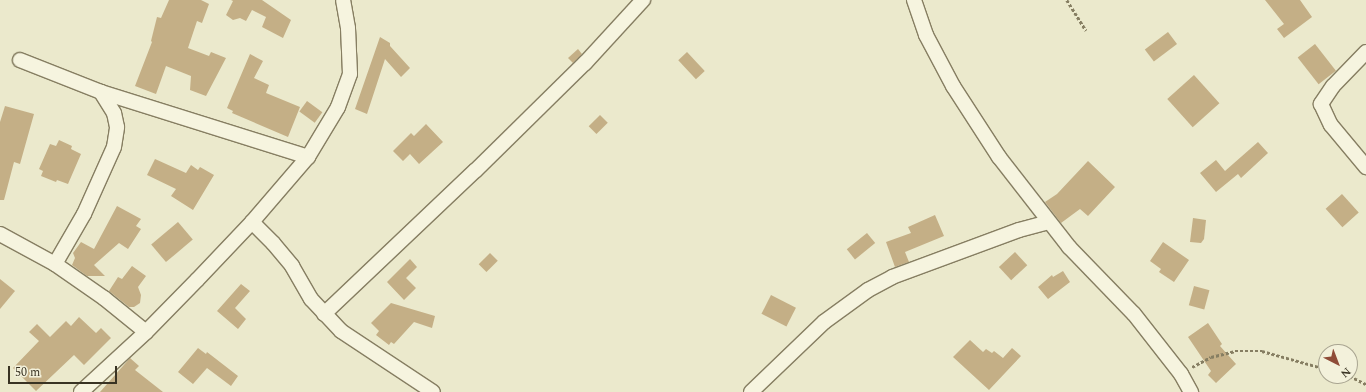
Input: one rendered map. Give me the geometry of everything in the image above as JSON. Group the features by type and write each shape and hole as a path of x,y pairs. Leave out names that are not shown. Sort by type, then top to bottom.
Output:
{"street":[{"path":"81,392 146,332 252,222 308,157 338,108 350,74 348,28 343,0"},
{"path":"324,314 509,138 585,63 643,0"},
{"path":"914,0 926,36 953,86 999,157 1048,222 1069,247 1134,314 1181,374 1192,392"},
{"path":"1366,52 1333,86 1321,104 1331,125 1366,167"},
{"path":"20,60 101,92 308,157"},
{"path":"54,264 84,214 114,148 117,127 114,113 101,92"},
{"path":"252,222 273,243 292,266 311,299 342,331 434,392"},
{"path":"751,392 824,322 868,290 892,277 1019,230 1048,222"},
{"path":"0,234 54,264 104,298 146,332"}],"path":[{"path":"1067,0 1086,30"},
{"path":"1181,374 1211,357 1235,351 1262,351 1318,367"}],"building":[{"path":"169,0 201,0 209,4 202,23 197,21 188,48 209,56 211,52 226,58 206,96 190,90 191,76 166,66 156,94 135,86 152,42 157,17 161,18"},
{"path":"231,0 262,0 291,20 283,38 262,27 266,17 252,10 246,21 240,18 233,20 226,15 233,1"},
{"path":"1265,0 1300,0 1312,17 1284,38 1277,29 1284,24"},
{"path":"1168,32 1177,44 1154,61 1145,49"},
{"path":"380,37 390,43 390,46 410,68 401,77 385,59 367,114 355,109"},
{"path":"1315,44 1336,71 1319,84 1298,58"},
{"path":"578,49 582,54 573,63 568,58"},
{"path":"687,52 705,71 696,79 678,60"},
{"path":"250,54 263,61 254,78 269,85 266,93 300,107 288,137 232,113 233,111 227,108"},
{"path":"1194,75 1219,103 1193,127 1167,99"},
{"path":"307,101 322,112 315,123 299,112"},
{"path":"5,106 34,114 20,164 14,162 4,200 0,200 0,122"},
{"path":"600,115 608,123 596,134 589,126"},
{"path":"426,124 443,142 419,164 410,154 403,161 393,151 411,133 414,136"},
{"path":"59,140 72,146 71,149 81,154 68,184 57,180 56,182 41,176 43,171 39,169 50,144 56,146"},
{"path":"1258,142 1268,153 1241,178 1238,174 1216,192 1200,173 1216,160 1225,171"},
{"path":"155,159 186,173 191,165 198,170 200,167 214,175 193,210 171,196 176,189 147,175"},
{"path":"1088,161 1115,187 1088,216 1080,209 1061,223 1045,202 1057,194"},
{"path":"1342,194 1359,213 1342,227 1326,209"},
{"path":"117,206 141,219 136,226 141,229 128,249 119,243 94,265 105,276 87,276 72,265 75,258 73,253 81,242 94,249"},
{"path":"935,215 944,236 905,252 909,262 895,267 886,242 911,233 908,227"},
{"path":"1193,218 1206,220 1204,239 1201,243 1190,242"},
{"path":"178,222 193,240 166,262 151,244"},
{"path":"867,233 875,243 855,259 847,249"},
{"path":"1163,242 1189,260 1174,282 1159,272 1161,269 1150,261"},
{"path":"1015,252 1027,265 1011,280 999,267"},
{"path":"490,253 498,261 486,272 479,264"},
{"path":"410,259 417,267 406,278 416,288 404,300 387,282"},
{"path":"132,266 146,276 138,287 141,295 140,303 134,307 129,307 109,291 118,277 122,279"},
{"path":"1063,271 1070,282 1048,299 1038,287 1052,275 1053,277"},
{"path":"0,279 15,291 0,309"},
{"path":"241,284 250,291 235,308 246,319 238,329 217,311"},
{"path":"1194,286 1209,290 1204,309 1189,305"},
{"path":"771,295 796,308 786,326 761,314"},
{"path":"391,303 435,316 432,328 414,322 394,344 391,342 389,345 376,335 379,331 371,323"},
{"path":"79,317 96,333 101,328 111,338 84,365 74,355 36,391 13,368 39,341 29,332 37,324 50,337 66,321 71,326"},
{"path":"1208,323 1222,344 1220,346 1236,364 1216,383 1208,375 1211,371 1188,337"},
{"path":"970,340 983,352 986,349 992,353 994,351 1003,358 1012,348 1021,356 989,390 953,357"},
{"path":"198,348 206,354 207,352 238,376 231,386 207,368 193,384 178,372"},
{"path":"130,358 139,366 135,370 163,392 100,392"}]}
